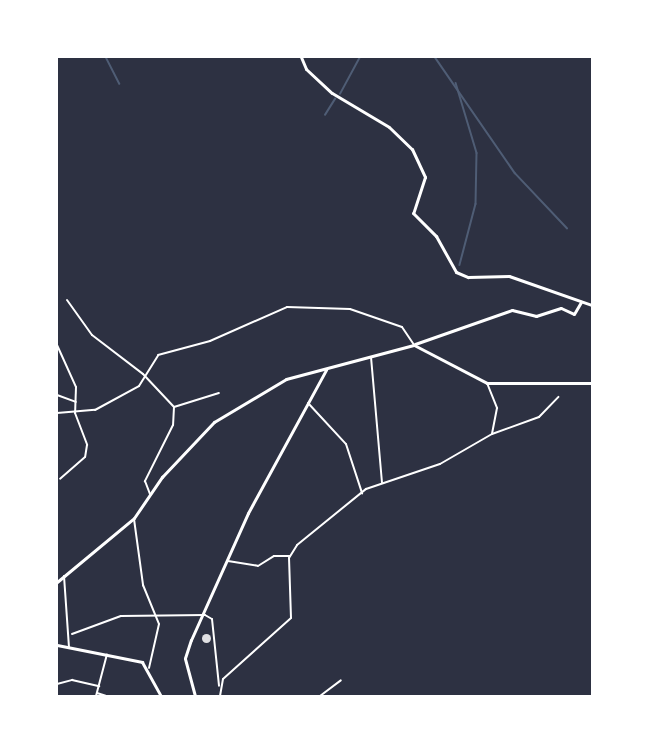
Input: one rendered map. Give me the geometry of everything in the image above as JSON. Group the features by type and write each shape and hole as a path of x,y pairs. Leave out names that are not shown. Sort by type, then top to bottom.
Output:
{"street":[{"path":"301,57 306,69 332,93 389,127 412,149 425,177 413,213 436,236 456,272 468,277 509,276 592,305"},
{"path":"67,300 92,336 146,378 174,407 173,425 145,482 150,494"},
{"path":"57,582 134,518 150,494 214,422 281,381 326,370 370,355 414,345 512,309 536,316 561,308 574,315 581,302"},
{"path":"57,412 75,413 122,397 146,378 158,355 297,305 350,309 402,327 414,345 487,383 592,383"},
{"path":"57,345 76,387 75,413 87,452 60,479"},
{"path":"370,355 382,483"},
{"path":"195,696 185,658 228,561 326,370"},
{"path":"487,383 497,408 492,434"},
{"path":"174,407 219,393"},
{"path":"57,395 76,402"},
{"path":"228,561 258,566 274,556 290,556 362,493 382,483 440,464 492,434 539,417 558,397"},
{"path":"308,403 346,444 362,493"},
{"path":"134,518 144,589 158,614 149,668 161,696"},
{"path":"219,686 291,618 290,556"},
{"path":"64,576 72,634 69,647"},
{"path":"72,634 102,620 158,614 205,615 212,619 220,696"},
{"path":"58,646 107,654 149,668"},
{"path":"106,696 97,695 107,654"},
{"path":"57,684 72,680 99,686"},
{"path":"320,696 341,680"}],"building":[{"path":"206,633 211,638 206,643 201,638"}],"waterway":[{"path":"106,57 120,84"},
{"path":"340,94 360,57"},
{"path":"435,57 515,173 567,228"},
{"path":"456,83 477,153 476,204 460,265"},
{"path":"325,115 335,99"}]}
